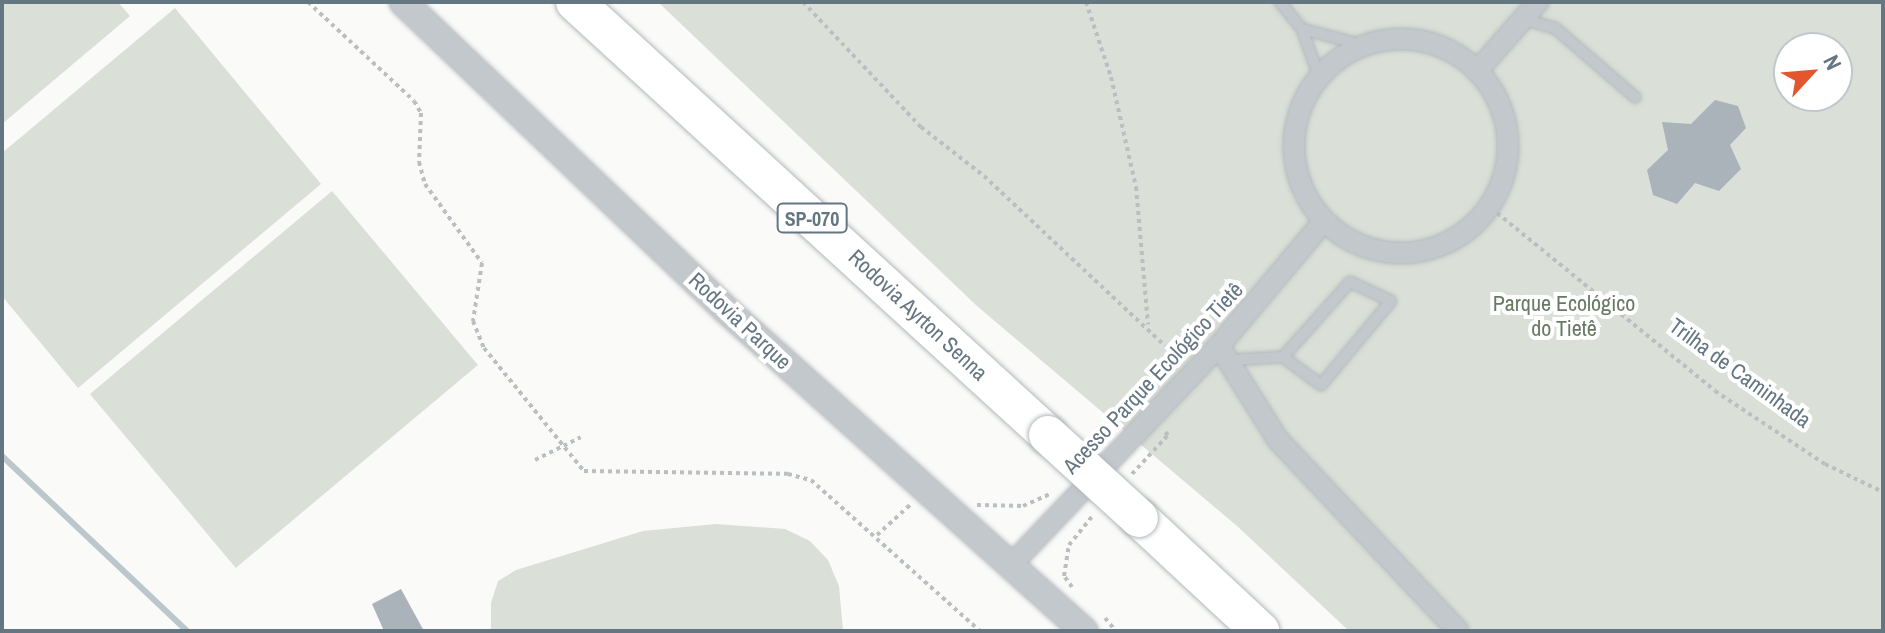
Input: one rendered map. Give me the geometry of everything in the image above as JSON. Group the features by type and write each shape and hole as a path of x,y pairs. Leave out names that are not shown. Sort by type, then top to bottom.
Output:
{"highway":[{"name":"Rodovia Ayrton Senna","path":"575,2 1260,631"}],"street":[{"name":"Rodovia Parque","path":"403,2 724,308 1084,631"},
{"path":"1478,70 1538,2"},
{"path":"1421,40 1452,51 1478,70 1504,112 1508,162 1491,208 1464,235 1429,250 1392,253 1355,243 1324,221 1305,192 1295,159 1297,124 1318,74 1363,45 1421,40"},
{"name":"Acesso Parque Ecológico Tietê","path":"1012,564 1193,373 1224,353 1324,221"},
{"path":"1224,353 1278,440 1458,631"}],"lane":[{"path":"1280,2 1302,29 1318,74"},
{"path":"1523,19 1555,28 1635,97"},
{"path":"1302,29 1363,45"},
{"path":"1224,353 1283,357 1321,385 1391,301 1350,282 1283,357"}],"path":[{"path":"308,2 414,101 421,113 419,162 425,184 482,263 473,321 484,348 562,446 590,474 788,474 811,480 877,535 980,631"},
{"path":"803,2 921,127 984,176 1148,326 1193,373"},
{"path":"1086,2 1111,77 1136,187 1148,326"},
{"name":"Trilha de Caminhada","path":"1491,208 1715,391 1825,464 1883,492"},
{"path":"535,460 581,437"},
{"path":"877,535 928,489"}],"green space":[{"path":"2,2 118,2 130,16 2,124"},
{"name":"Parque Ecológico do Tietê","path":"658,2 1883,2 1883,631 1349,631 1237,526 977,306"},
{"path":"175,8 321,184 78,388 2,296 2,153"},
{"path":"332,191 478,365 236,568 90,394"},
{"path":"716,524 785,529 810,541 828,560 839,586 843,631 491,631 491,603 498,581 516,570 643,531"}],"building":[{"path":"1715,100 1738,106 1746,128 1730,145 1741,169 1719,191 1695,183 1677,204 1653,195 1647,170 1668,150 1662,122 1691,124"},
{"path":"401,589 424,631 384,631 372,604"}],"waterway":[{"path":"2,456 187,631"}]}
